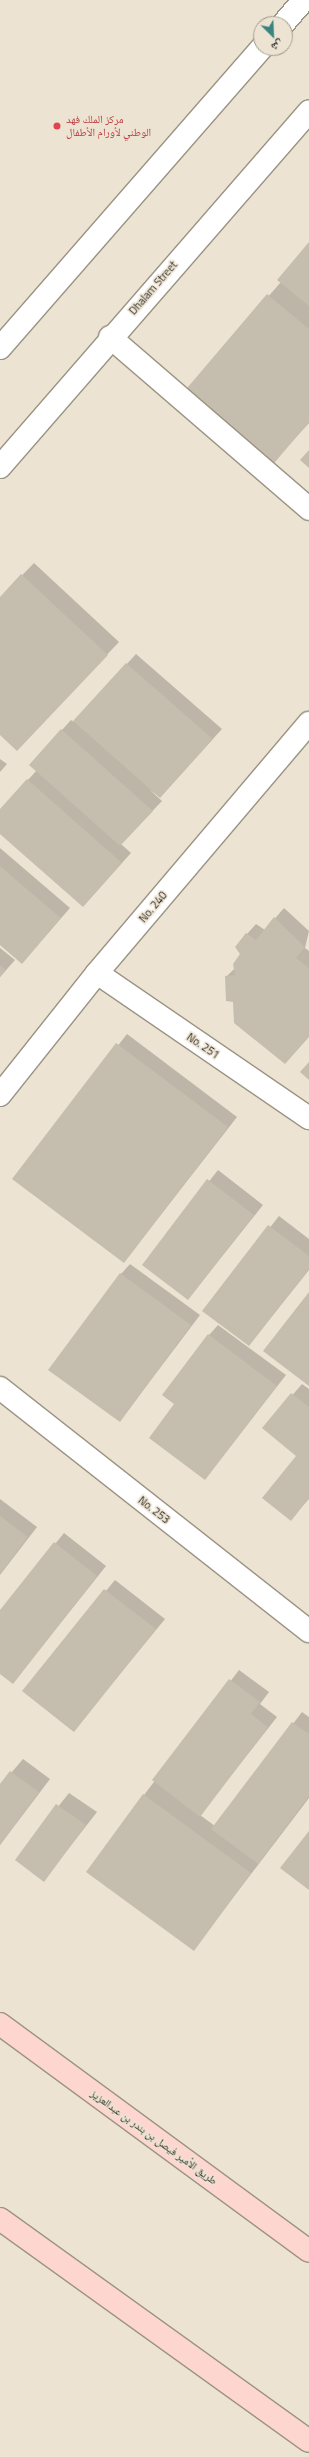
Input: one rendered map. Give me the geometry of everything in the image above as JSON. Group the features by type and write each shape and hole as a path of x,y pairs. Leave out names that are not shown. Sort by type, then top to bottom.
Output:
{"main road":[{"name":"طريق الأمير فيصل بن بندر بن عبدالعزيز","path":"0,2024 309,2251"},
{"path":"0,2219 309,2441"}],"street":[{"path":"290,16 304,0"},
{"path":"0,348 255,56"},
{"name":"Dhalam Street","path":"0,467 110,337 309,112"},
{"path":"110,337 309,509"},
{"name":"No. 240","path":"0,1095 97,973 309,723"},
{"name":"No. 251","path":"97,973 309,1118"},
{"name":"No. 253","path":"0,1388 309,1631"}],"building":[{"path":"309,242 309,306 277,280"},
{"path":"267,294 309,329 309,422 270,468 182,394"},
{"path":"309,450 309,468 300,460"},
{"path":"21,574 108,655 17,751 0,735 0,597"},
{"path":"126,663 213,739 160,798 73,721"},
{"path":"61,729 153,811 120,846 29,765"},
{"path":"27,779 122,863 83,907 0,834 0,809"},
{"path":"0,866 61,918 22,964 0,945"},
{"path":"274,917 305,947 296,958 309,968 309,1037 285,1064 234,1023 233,1002 226,1001 225,976 235,975 233,964 240,954 235,947 246,933 256,940"},
{"path":"0,965 6,970 0,977"},
{"path":"116,1043 228,1127 124,1263 12,1179"},
{"path":"309,1062 309,1080 300,1072"},
{"path":"207,1179 254,1215 188,1300 142,1265"},
{"path":"268,1225 309,1256 309,1269 249,1346 202,1311"},
{"path":"120,1273 191,1325 120,1422 48,1370"},
{"path":"309,1292 309,1386 263,1351"},
{"path":"208,1334 277,1386 205,1480 149,1438 174,1404 162,1395"},
{"path":"291,1393 309,1407 309,1498 291,1521 262,1498 296,1456 262,1428"},
{"path":"0,1516 28,1537 0,1574"},
{"path":"54,1542 97,1576 13,1684 0,1674 0,1610"},
{"path":"104,1589 156,1629 74,1732 22,1691"},
{"path":"229,1679 260,1702 251,1714 268,1727 200,1817 152,1780"},
{"path":"292,1722 309,1734 309,1796 258,1864 211,1829"},
{"path":"10,1771 39,1792 0,1845 0,1784"},
{"path":"143,1794 251,1873 194,1951 86,1872"},
{"path":"56,1804 86,1825 44,1882 15,1860"},
{"path":"309,1831 309,1890 280,1868"}],"place":[{"name":"مركز الملك فهد الوطني لأورام الأطفال","path":"57,126"}]}
